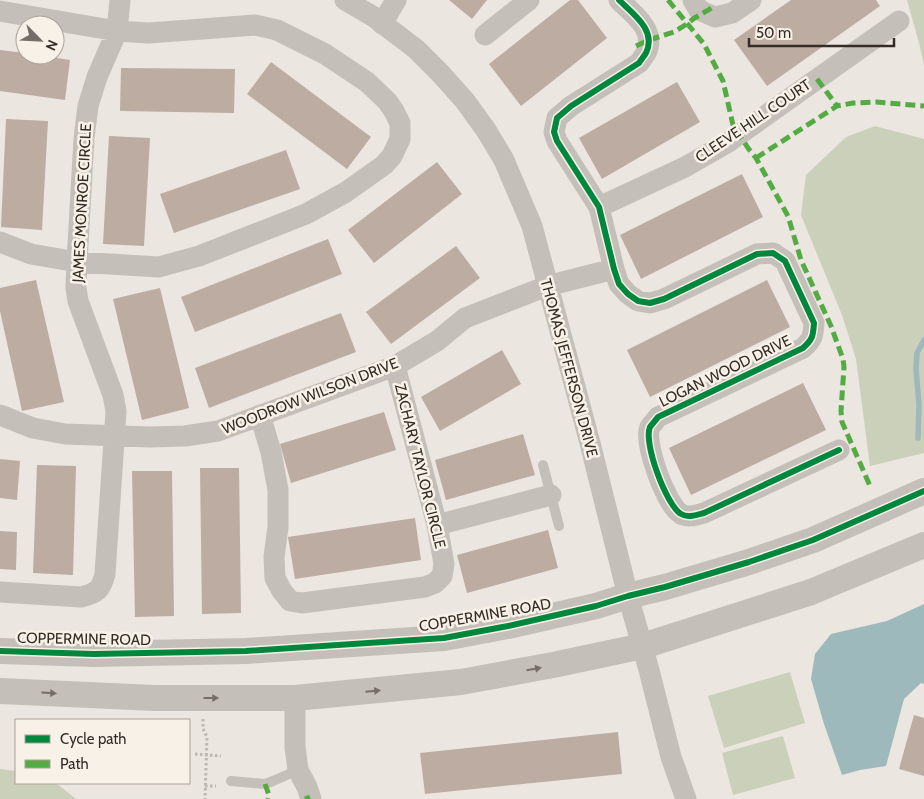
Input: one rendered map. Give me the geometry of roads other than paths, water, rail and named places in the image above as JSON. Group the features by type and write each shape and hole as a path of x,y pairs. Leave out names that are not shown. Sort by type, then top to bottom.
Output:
{"street":[{"name":"JAMES MONROE CIRCLE","path":"0,592 81,597 94,594 103,584 116,411 113,395 78,301 76,288 84,138 88,106 97,77 117,31 120,0"},
{"name":"THOMAS JEFFERSON DRIVE","path":"345,0 360,8 416,49 465,101 486,130 504,160 532,226 590,443 628,596 683,798"},
{"path":"382,24 396,0"},
{"path":"485,35 529,0"},
{"name":"LOGAN WOOD DRIVE","path":"619,0 641,21 648,32 649,40 646,53 638,62 571,106 557,118 554,132 557,141 599,207 619,284 628,294 638,300 650,303 664,299 757,254 772,253 785,261 814,323 814,334 811,341 803,348 658,417 650,427 650,444 660,483 673,507 682,514 693,516 704,513 839,450"},
{"path":"693,0 699,10 715,17 732,13 751,0"},
{"path":"0,11 117,31 149,33 254,25 277,30 326,54 367,82 387,101 400,123 400,139 392,156 384,165 346,192 306,214 199,256 160,266 77,262 31,254 0,242"},
{"name":"CLEEVE HILL COURT","path":"599,207 684,167 727,143 899,21"},
{"path":"548,286 614,269"},
{"name":"WOODROW WILSON DRIVE","path":"114,436 185,436 218,431 395,366 437,341 466,318 548,286"},
{"name":"ZACHARY TAYLOR CIRCLE","path":"260,415 271,452 278,490 278,527 274,557 275,578 290,601 311,602 425,587 435,584 442,576 444,564 437,525 395,366"},
{"path":"0,415 33,428 64,434 114,436"},
{"name":"COPPERMINE ROAD","path":"0,651 94,654 246,652 444,638 596,606 740,565 822,536 924,491"},
{"path":"437,525 551,494"},
{"path":"0,691 155,698 295,698 461,682 553,666 643,646 811,592 924,545"},
{"path":"295,698 295,747 298,770 311,799"}],"lane":[{"path":"543,465 559,526"},
{"path":"231,781 265,784 298,770"}],"water":[{"path":"924,604 924,684 921,683 904,699 886,766 842,775 811,679 815,654 831,634 887,621"}],"waterway":[{"path":"918,438 919,405 916,369 917,353 924,340"}]}
